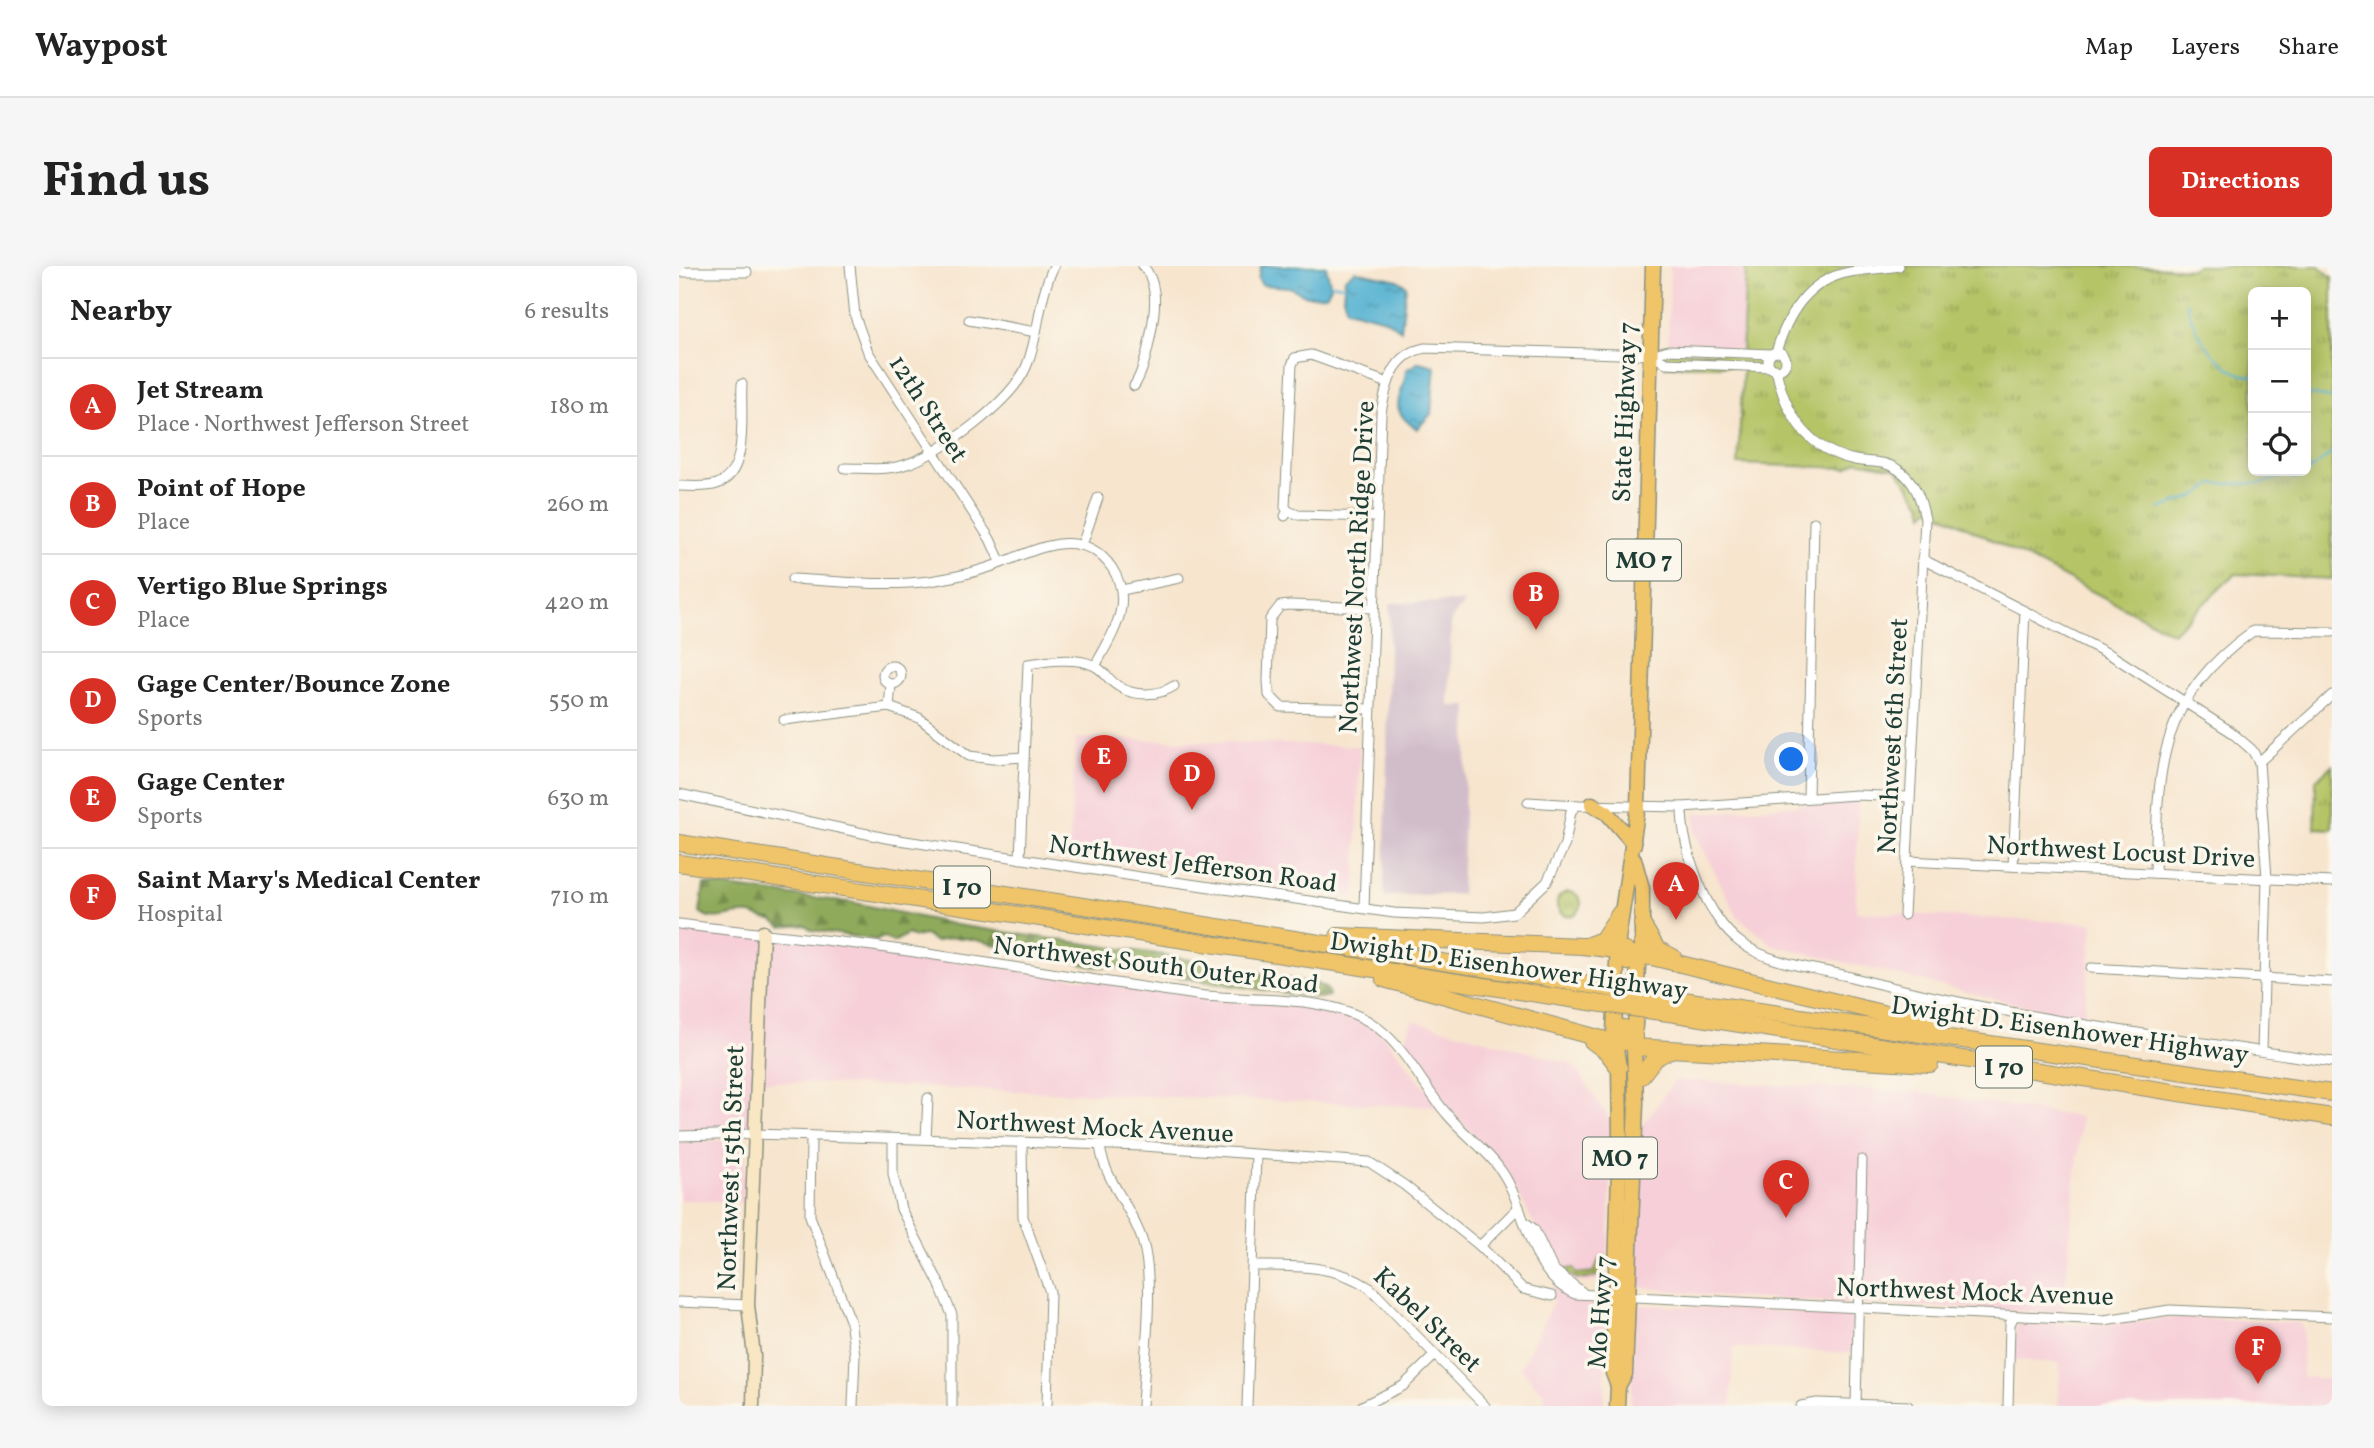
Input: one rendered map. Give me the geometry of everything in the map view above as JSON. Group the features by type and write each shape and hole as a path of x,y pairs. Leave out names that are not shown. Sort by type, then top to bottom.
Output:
{"highway":[{"name":"Dwight D. Eisenhower Highway","path":"679,843 1602,987 1676,1007 1996,1066 2332,1117"},
{"name":"Dwight D. Eisenhower Highway","path":"679,863 1603,1004 1676,1007 1998,1044 2332,1093"},
{"path":"1582,946 1602,940 1620,913"},
{"path":"1642,924 1657,949 1677,958 1679,963"},
{"path":"1245,930 1582,946 1679,963 1888,1013 1998,1044"},
{"path":"1331,963 1581,1034 1629,1040 1669,1051 1996,1066"},
{"path":"1581,1034 1607,1052 1619,1068"},
{"path":"1641,1076 1655,1058 1669,1051"}],"main road":[{"name":"State Highway 7","path":"1634,849 1638,806 1653,266"},
{"path":"1584,804 1607,813 1634,849"},
{"name":"MO 7","path":"1633,955 1620,913 1634,849"},
{"name":"MO 7","path":"1634,849 1642,888 1642,924 1633,955 1629,1040 1641,1076 1636,1103"},
{"name":"MO 7","path":"1619,1068 1629,1040 1633,955 1627,888"},
{"name":"Mo Hwy 7","path":"1621,1297 1636,1103 1629,1040"},
{"name":"Mo Hwy 7","path":"1618,1406 1618,1386 1625,1374 1621,1297 1619,1068"}],"street":[{"name":"12th Street","path":"850,266 854,312 868,352 990,539 1001,563"},
{"path":"845,468 894,468 932,452 1009,396 1025,372 1045,284 1054,266"},
{"path":"1134,386 1142,373 1154,302 1152,280 1143,266"},
{"path":"1773,368 1768,359 1774,353 1792,312 1814,288 1848,272 1899,266"},
{"path":"679,272 747,272"},
{"path":"969,320 1036,332"},
{"name":"Northwest North Ridge Drive","path":"1364,908 1376,517 1381,413 1388,383 1402,358 1425,348 1651,355"},
{"path":"1668,349 1774,353 1784,356 1788,362 1781,368 1666,363 1651,355 1668,349"},
{"path":"1376,517 1286,514 1294,355 1311,355 1388,383"},
{"name":"Northwest 6th Street","path":"1773,368 1784,400 1808,437 1841,456 1896,468 1909,479 1918,493 1924,519 1904,915"},
{"path":"679,486 716,485 725,480 737,465 742,384"},
{"path":"1082,545 1098,498"},
{"path":"1808,798 1814,522"},
{"path":"792,579 916,583 965,574 1052,544 1082,545 1110,565 1122,590 1121,616 1095,666"},
{"path":"1922,559 2111,655 2229,731 2252,750 2259,762 2267,879 2262,1051"},
{"path":"1122,590 1179,578"},
{"path":"1370,709 1280,707 1274,703 1269,695 1270,619 1280,606 1374,608"},
{"path":"2013,866 2025,611"},
{"path":"2155,873 2159,772 2183,702 2209,669 2253,631 2332,632"},
{"path":"1020,859 1028,664 1076,661 1095,666 1117,686 1134,693 1159,694 1174,686"},
{"path":"889,707 891,684"},
{"path":"2259,762 2332,695"},
{"path":"784,720 889,707 919,718 969,756 993,759 1024,757"},
{"name":"Northwest Jefferson Road","path":"679,794 873,835 1020,859 1394,913 1484,917 1514,913 1537,894 1557,866 1566,844 1571,811 1584,804"},
{"path":"1528,803 1682,807 1856,795 1909,797"},
{"path":"1682,807 1685,839 1712,909 1730,935 1765,955 1990,1010 2332,1062"},
{"name":"Northwest Locust Drive","path":"1907,861 2332,882"},
{"name":"Northwest South Outer Road","path":"679,924 763,932 1201,995 1327,1007 1352,1014 1375,1025 1390,1038 1443,1110 1494,1162 1519,1207 1546,1271 1569,1291 1621,1297"},
{"name":"Northwest 15th Street","path":"753,1406 754,1356 748,1304 763,932"},
{"path":"2091,968 2332,982"},
{"path":"926,1139 928,1098"},
{"name":"Northwest Mock Avenue","path":"679,1136 754,1134 1022,1142 1369,1162 1404,1185 1480,1246 1523,1289 1552,1296"},
{"path":"811,1136 810,1216 850,1320 855,1355 853,1406"},
{"path":"893,1139 893,1174 901,1209 939,1283 952,1315 952,1406"},
{"path":"1022,1142 1023,1217 1050,1292 1047,1406"},
{"path":"1100,1145 1105,1171 1117,1186 1138,1228 1148,1266 1142,1406"},
{"path":"1247,1406 1256,1156"},
{"path":"1856,1404 1862,1160"},
{"path":"1480,1246 1519,1207"},
{"name":"Kabel Street","path":"1252,1266 1321,1267 1355,1278 1370,1289 1485,1406"},
{"name":"Northwest Mock Avenue","path":"1621,1297 2104,1320 2170,1310 2332,1317"},
{"path":"679,1302 748,1304"},
{"path":"2008,1406 2010,1324 2014,1316"},
{"path":"1361,1406 1403,1386 1434,1355"},
{"path":"1801,1406 1817,1403 1908,1406"}],"shaded area":[{"path":"1670,266 1746,266 1743,349 1668,344"},
{"path":"1465,602 1451,620 1449,706 1468,706 1461,894 1384,896 1390,603"},
{"path":"1076,738 1360,746 1355,897 1069,856"},
{"path":"1858,800 1856,912 2093,923 2084,1016 2029,1007 1773,945 1737,916 1695,833 1695,814"},
{"path":"679,924 1201,995 1326,1007 1375,1025 1441,1107 757,1081 754,1134 679,1136"},
{"path":"1412,1020 1573,1064 1612,1123 1608,1261 1600,1279 1590,1283 1577,1282 1563,1274 1551,1258 1507,1170 1445,1105 1404,1045"},
{"path":"1675,1080 1915,1092 2081,1117 2063,1313 1724,1297 1638,1287 1635,1283 1640,1129"},
{"path":"746,1140 743,1202 679,1200 679,1141"},
{"path":"1553,1285 1573,1298 1606,1309 1604,1406 1546,1406 1544,1394 1521,1368 1553,1302"},
{"path":"1641,1305 1848,1314 1854,1323 1853,1353 1733,1347 1731,1406 1631,1406 1635,1315"},
{"path":"2177,1317 2299,1323 2303,1330 2302,1377 2332,1379 2332,1406 2058,1406 2060,1363 2015,1360 2016,1327 2020,1322 2110,1325"}],"green space":[{"path":"1746,266 2124,266 2192,269 2196,266 2319,266 2332,277 2332,579 2235,574 2173,633 1930,508 1924,514 1922,505 1896,468 1857,461 1847,468 1738,464 1743,366 1665,366 1665,351 1742,353"},
{"path":"2332,765 2332,829 2315,828 2316,780"},
{"path":"704,884 855,903 956,925 1164,955 1317,984 1327,989 1329,996 1319,998 1162,975 1152,979 1131,969 1090,966 1070,956 1010,948 973,939 954,938 936,942 925,935 914,937 908,934 893,942 884,937 877,940 812,930 805,925 781,927 772,920 751,914 718,918 705,916 700,912"},
{"path":"1569,892 1580,899 1581,904 1574,915 1569,916 1558,909 1557,904 1564,893"},
{"path":"1605,1256 1601,1273 1591,1278 1577,1278 1563,1270 1573,1268 1577,1274 1594,1272 1600,1258"}],"water":[{"path":"1261,266 1326,266 1331,287 1326,295 1307,296 1289,287 1262,285 1258,279"},
{"path":"1355,271 1398,280 1406,286 1401,330 1385,319 1347,309 1343,297 1345,278"},
{"path":"1419,362 1435,366 1431,414 1417,429 1401,414 1398,401 1406,370"},
{"path":"1182,765 1206,766 1206,780 1182,780"}],"waterway":[{"path":"1331,284 1344,285"},
{"path":"2187,302 2194,326 2210,350 2230,369 2248,375"},
{"path":"2311,395 2332,398"},
{"path":"2159,509 2194,497 2213,484 2261,483 2288,476 2293,479 2304,475 2332,453"}],"place":[{"name":"Point of Hope","path":"1536,630"},
{"name":"Gage Center","path":"1104,793"},
{"name":"Gage Center/Bounce Zone","path":"1192,810"},
{"name":"Jet Stream","path":"1676,920"},
{"name":"Vertigo Blue Springs","path":"1786,1218"},
{"name":"Saint Mary's Medical Center","path":"2258,1384"}]}
